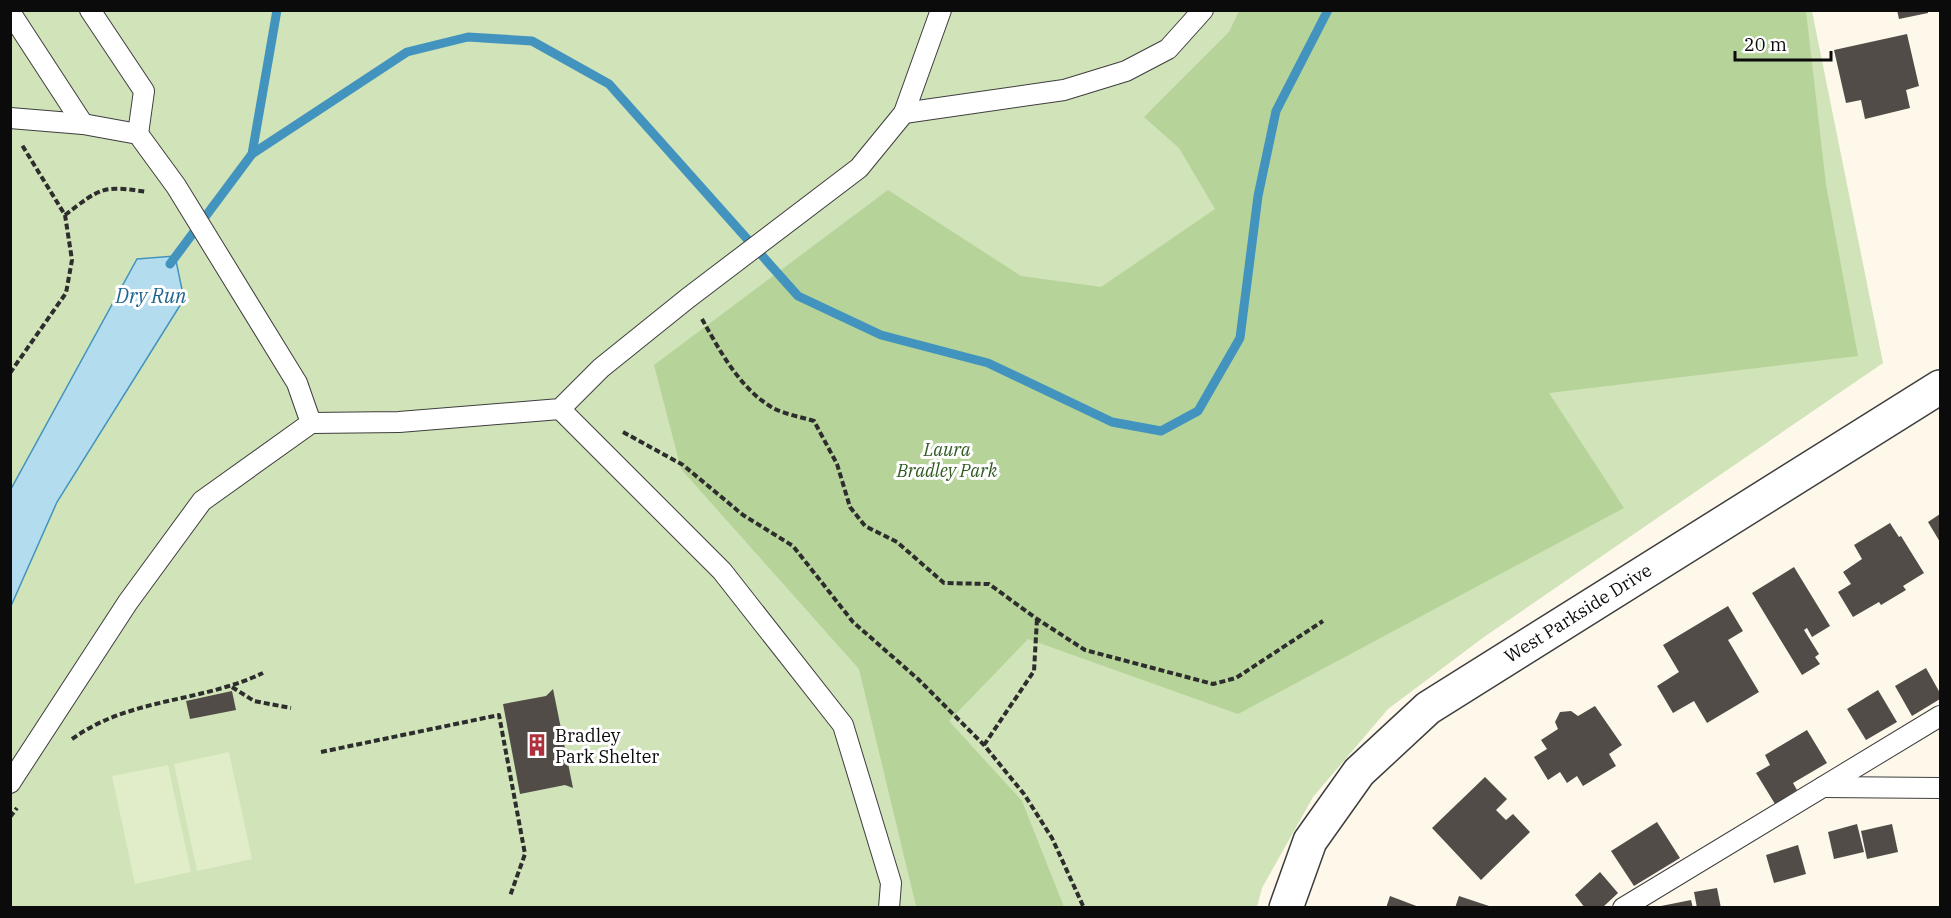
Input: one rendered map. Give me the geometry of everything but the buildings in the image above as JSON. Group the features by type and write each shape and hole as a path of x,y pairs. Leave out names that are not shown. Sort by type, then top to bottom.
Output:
{"street":[{"name":"West Parkside Drive","path":"1286,908 1310,841 1322,824 1359,772 1428,708 1941,387"}],"lane":[{"path":"90,10 144,91 138,134"},
{"path":"10,783 129,602 201,501 310,423 399,422 560,409 602,369 694,305 859,168 904,113 941,10"},
{"path":"904,113 1064,90 1126,71 1168,48 1203,10"},
{"path":"10,12 83,124"},
{"path":"14,127 83,124 138,134 176,186 297,384 310,423"},
{"path":"560,409 722,571 843,725 891,883 889,908"},
{"path":"1623,908 1941,716"},
{"path":"1823,787 1941,788"}],"path":[{"path":"10,373 66,293 72,260 64,215 14,127"},
{"path":"64,215 99,190 120,188 147,192"},
{"path":"694,305 726,361 749,387 773,408 814,421 837,464 850,507 866,526 897,542 944,583 989,584 1085,650 1213,684 1236,678 1323,621"},
{"path":"614,429 683,465 743,515 793,546 853,622 918,679 984,745 1024,794 1052,838 1084,908"},
{"path":"984,745 1034,671 1037,619"},
{"path":"66,745 99,722 134,708 231,686 264,673"},
{"path":"231,686 255,701 291,708"},
{"path":"321,752 499,715 525,854 510,896"},
{"path":"10,817 22,801"}],"green space":[{"name":"Laura Bradley Park","path":"10,11 1812,11 1883,363 1484,637 1388,709 1313,797 1262,888 1257,907 11,907"},
{"path":"1239,11 1806,11 1826,185 1858,356 1549,393 1624,508 1238,714 1028,639 949,721 1022,801 1064,907 911,907 916,906 859,669 681,469 654,365 888,190 1021,276 1101,287 1215,209 1179,148 1144,117 1229,32"},
{"path":"229,752 252,859 197,871 174,764"},
{"path":"168,765 191,872 135,884 112,776"}],"water":[{"name":"Dry Run","path":"175,256 184,299 57,502 11,606 11,489 137,259"}],"waterway":[{"name":"Dry Run","path":"170,264 252,154 277,10"},
{"path":"252,154 407,52 468,37 532,41 609,84 798,296 881,335 988,363 1112,422 1161,431 1198,411 1240,338 1258,196 1276,111 1328,10"}],"place":[{"name":"Bradley Park Shelter","path":"537,745"}]}
